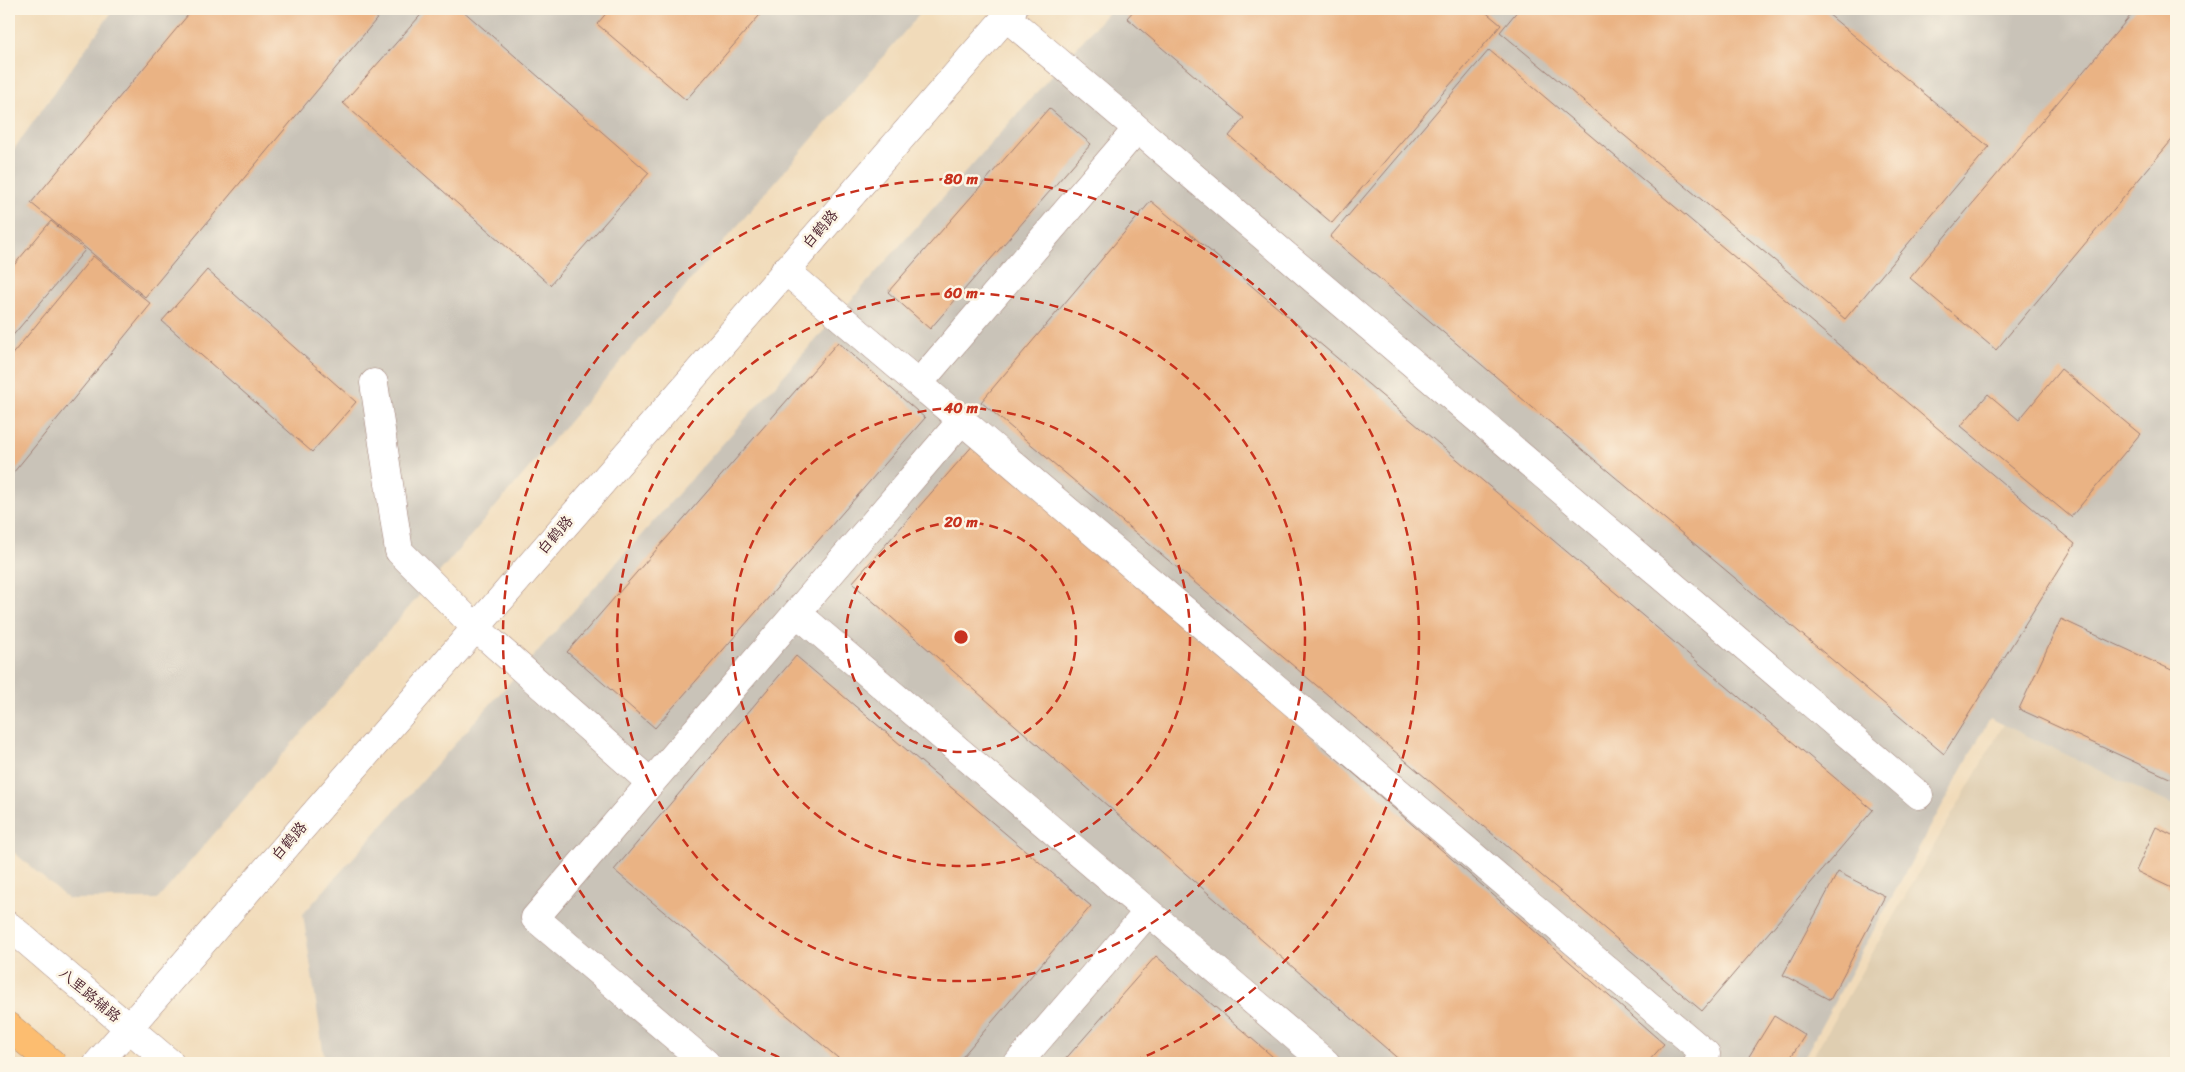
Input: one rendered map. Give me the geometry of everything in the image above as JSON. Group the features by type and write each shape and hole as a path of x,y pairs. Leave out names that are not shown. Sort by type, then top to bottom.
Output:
{"main road":[{"path":"9,1027 52,1063"}],"street":[{"path":"1010,13 1137,129 1919,795"},
{"name":"白鹤路","path":"98,1063 1010,13"},
{"path":"918,383 1137,129"},
{"path":"785,270 1706,1054 1698,1063"},
{"path":"374,384 399,551 475,627 651,783"},
{"path":"706,1063 535,918 962,420"},
{"path":"797,613 1326,1063"},
{"path":"1018,1063 1148,912"},
{"name":"八里路辅路","path":"9,926 170,1063"}],"shaded area":[{"path":"114,9 924,9 158,899 68,899 9,848 9,156"},
{"path":"1111,9 2176,9 2176,807 1990,718 1801,1063 325,1063 303,914"},
{"path":"2004,724 2176,807 2176,1063 1809,1063"}],"building":[{"path":"193,9 385,9 145,297 31,203"},
{"path":"426,9 461,9 649,173 550,285 343,103"},
{"path":"610,9 765,9 686,100 597,24"},
{"path":"1135,9 1482,9 1501,25 1332,223 1229,136 1244,118 1127,18"},
{"path":"1519,9 1822,9 1989,147 1845,319 1500,32"},
{"path":"2136,9 2176,9 2176,135 1996,350 1910,278"},
{"path":"1489,50 2075,544 1944,754 1330,237"},
{"path":"1049,108 1091,144 930,329 888,292"},
{"path":"1151,201 1873,810 1702,1011 981,402"},
{"path":"51,221 85,250 9,340 9,271"},
{"path":"93,256 151,304 9,478 9,358"},
{"path":"207,270 356,402 312,452 162,321"},
{"path":"838,342 925,418 655,728 567,652"},
{"path":"2061,369 2140,434 2071,517 1961,426 1988,394 2019,420"},
{"path":"975,443 1664,1044 1647,1063 1403,1063 852,583"},
{"path":"2061,619 2176,672 2176,781 2019,709"},
{"path":"796,656 1091,906 957,1063 844,1063 614,870"},
{"path":"2156,827 2176,837 2176,890 2136,871"},
{"path":"1838,872 1885,896 1830,1000 1783,975"},
{"path":"1156,956 1280,1063 1062,1063"},
{"path":"1774,1016 1805,1035 1787,1063 1757,1063 1748,1058"}]}
